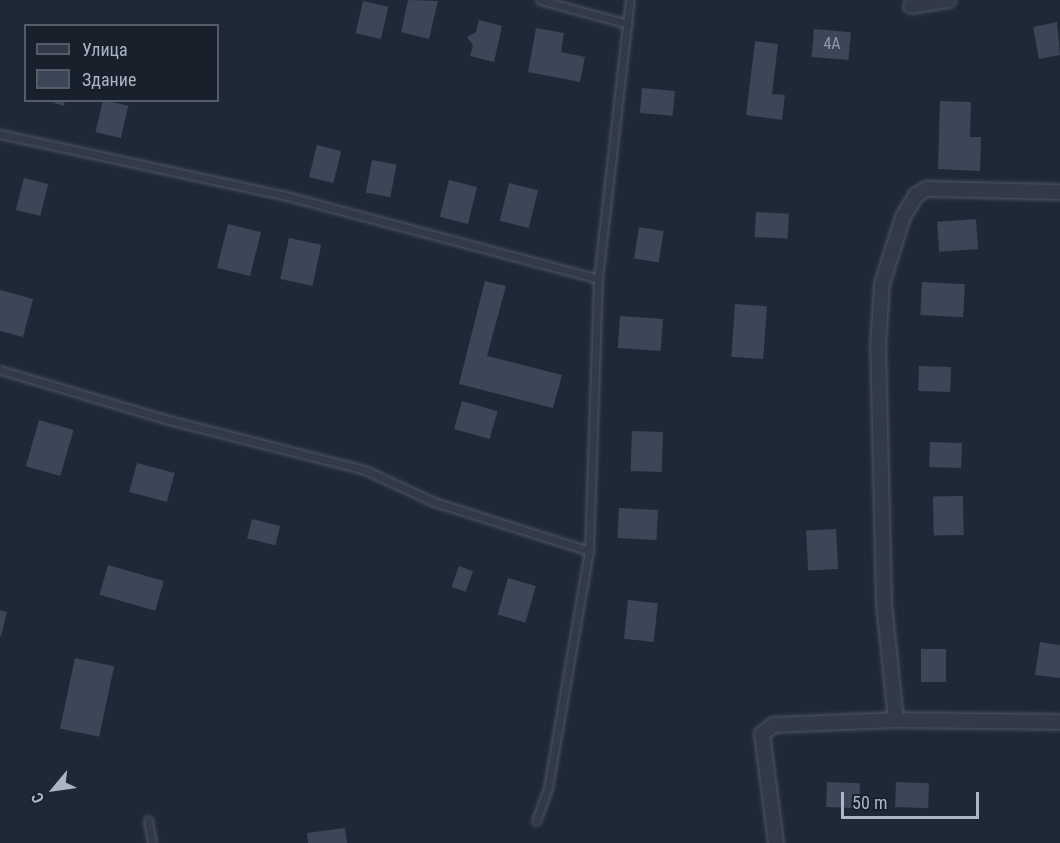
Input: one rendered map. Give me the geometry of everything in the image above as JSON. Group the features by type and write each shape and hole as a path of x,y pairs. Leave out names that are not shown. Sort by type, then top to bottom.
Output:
{"street":[{"path":"911,6 949,0"},
{"path":"896,720 884,604 878,346 882,284 891,249 903,217 916,195 927,189 1060,192"},
{"path":"776,843 762,734 773,725 896,720 1060,722"}],"lane":[{"path":"540,0 628,24"},
{"path":"536,822 548,788 589,551 598,279 630,0"},
{"path":"0,134 283,195 598,279"},
{"path":"0,370 165,419 365,470 434,502 589,551"},
{"path":"148,820 152,843"}],"building":[{"path":"408,0 438,1 429,39 401,32"},
{"path":"363,1 388,7 381,39 356,33"},
{"path":"479,20 502,26 494,62 470,56 473,45 467,37 476,32"},
{"path":"1057,22 1060,55 1039,59 1033,27"},
{"path":"536,28 564,33 561,52 585,57 580,82 528,72"},
{"path":"814,29 851,32 848,60 812,57"},
{"path":"755,41 778,44 772,94 785,95 782,120 746,115"},
{"path":"642,88 675,91 673,116 640,113"},
{"path":"940,101 971,102 970,137 981,137 980,171 938,169"},
{"path":"52,102 65,102 64,106"},
{"path":"103,102 128,106 121,138 96,132"},
{"path":"317,145 341,151 333,183 309,177"},
{"path":"372,160 397,165 390,197 366,192"},
{"path":"24,178 48,184 40,216 16,210"},
{"path":"449,180 477,187 468,224 440,217"},
{"path":"509,183 538,190 529,228 500,221"},
{"path":"756,212 789,214 788,239 755,237"},
{"path":"976,219 978,249 939,252 937,222"},
{"path":"228,224 261,232 250,276 217,268"},
{"path":"639,227 664,231 659,263 634,259"},
{"path":"289,238 321,245 313,286 280,279"},
{"path":"485,281 506,286 487,356 562,375 553,408 459,384"},
{"path":"922,282 965,284 963,317 920,315"},
{"path":"0,290 33,299 23,337 0,331"},
{"path":"735,304 767,306 763,359 731,357"},
{"path":"620,316 663,319 661,351 618,348"},
{"path":"919,366 951,367 950,392 918,391"},
{"path":"462,401 498,411 490,439 454,429"},
{"path":"39,420 74,430 60,476 26,466"},
{"path":"632,431 663,432 662,472 631,471"},
{"path":"930,442 962,443 961,468 929,467"},
{"path":"137,463 175,473 167,502 129,492"},
{"path":"963,496 964,535 934,536 933,497"},
{"path":"619,508 658,510 656,540 617,538"},
{"path":"252,519 280,526 275,545 247,538"},
{"path":"836,529 838,569 808,571 806,531"},
{"path":"108,565 164,581 155,611 99,595"},
{"path":"459,566 473,571 466,592 451,587"},
{"path":"508,578 536,586 525,623 498,615"},
{"path":"628,600 658,603 654,642 624,639"},
{"path":"0,610 7,612 1,636 0,636"},
{"path":"1040,642 1060,645 1060,678 1035,675"},
{"path":"921,649 946,649 946,682 921,682"},
{"path":"75,658 114,666 99,737 60,728"},
{"path":"827,782 860,783 859,808 826,807"},
{"path":"896,782 929,783 928,808 895,807"},
{"path":"345,828 347,843 308,843 307,833"}]}
